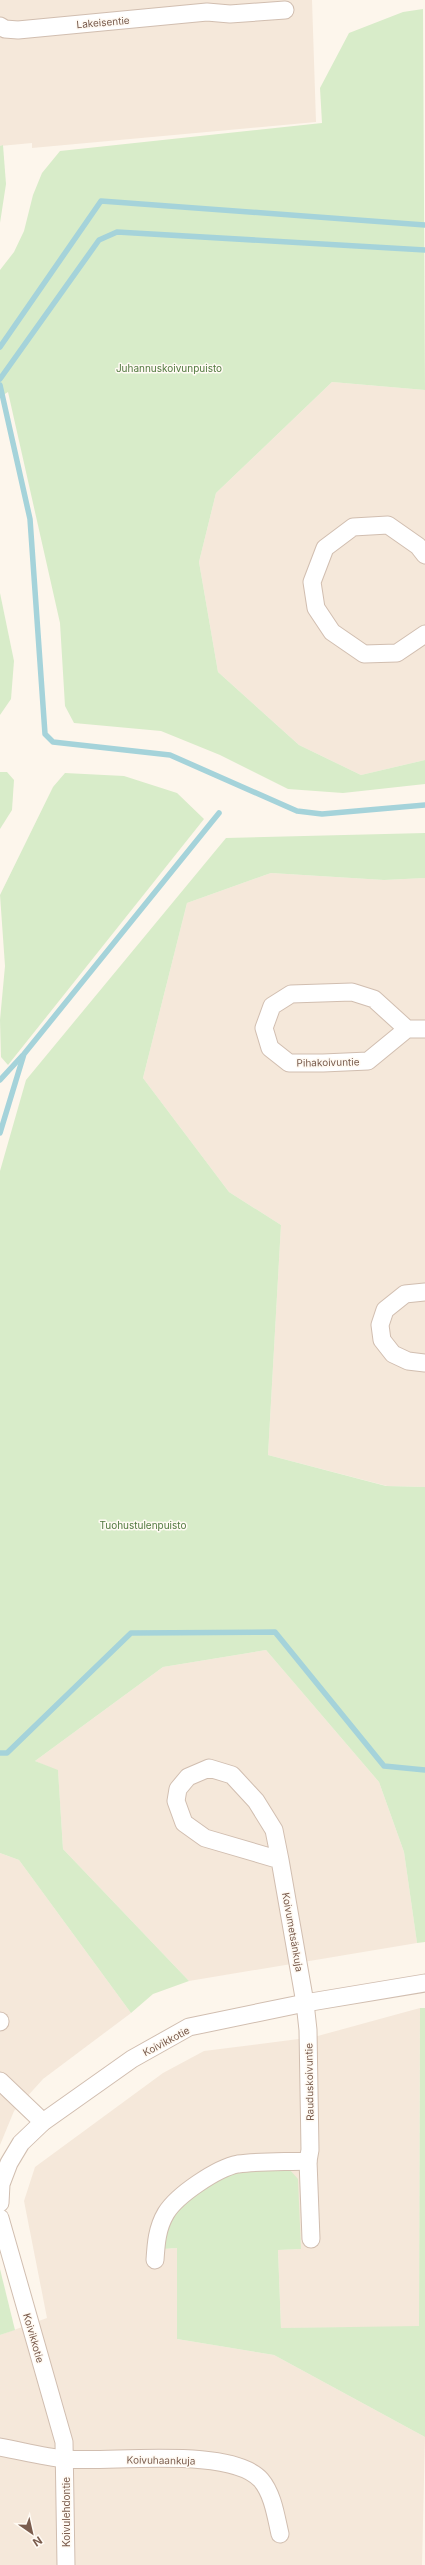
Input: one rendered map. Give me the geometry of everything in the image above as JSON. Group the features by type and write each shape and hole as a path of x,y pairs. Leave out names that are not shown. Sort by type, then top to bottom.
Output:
{"street":[{"name":"Lakeisentie","path":"0,26 5,29 18,30 206,6 230,14 285,10"},
{"path":"425,555 418,546 388,525 353,527 325,548 312,582 316,608 332,632 364,654 397,653 425,634"},
{"name":"Pihakoivuntie","path":"352,992 374,999 407,1029 368,1061 323,1064 289,1062 270,1048 264,1028 272,1006 291,994 352,992"},
{"path":"407,1029 425,1029"},
{"path":"425,1292 405,1294 385,1310 380,1325 382,1340 393,1354 408,1361 425,1363"},
{"name":"Koivumetsänkuja","path":"280,1860 205,1838 184,1823 176,1800 178,1789 188,1777 209,1768 232,1775 256,1801 274,1830 280,1860 305,2003"},
{"name":"Koivikkotie","path":"0,2203 1,2184 9,2164 21,2143 43,2122 132,2059 189,2027 305,2003 425,1983"},
{"name":"Rauduskoivuntie","path":"305,2003 308,2038 310,2150 308,2161 311,2239"},
{"path":"0,2081 43,2122"},
{"path":"155,2260 156,2237 166,2213 187,2192 212,2175 237,2164 308,2161"},
{"name":"Koivikkotie","path":"0,2218 64,2442 66,2459"},
{"name":"Koivuhaankuja","path":"0,2447 66,2459 219,2460 245,2468 261,2480 273,2504 280,2534"},
{"name":"Koivulehdontie","path":"66,2459 66,2565"}],"shaded area":[{"path":"0,0 312,0 316,122 32,148 32,143 0,146"},
{"path":"332,382 425,390 425,760 361,775 299,745 218,672 199,562 216,493"},
{"path":"271,873 384,880 425,878 425,1487 387,1486 268,1455 281,1225 229,1192 143,1078 187,903"},
{"path":"266,1650 379,1782 404,1852 417,1943 189,1981 63,1849 58,1771 35,1761 163,1667"},
{"path":"0,1853 19,1860 131,2013 43,2079 14,2111 0,2145"},
{"path":"420,2008 419,2327 281,2328 278,2250 301,2249 238,2171 193,2198 163,2249 177,2248 177,2339 274,2355 425,2437 422,2565 0,2565 0,2335 47,2318 24,2201 35,2167 163,2073 204,2051 314,2037"}],"green space":[{"name":"Juhannuskoivunpuisto","path":"423,9 425,390 332,382 216,493 199,562 218,672 299,745 361,775 425,760 425,784 343,793 288,789 220,755 161,731 74,723 65,706 60,623 8,392 0,397 0,270 14,252 24,231 33,195 42,173 60,151 322,123 320,88 349,33 403,12"},
{"path":"3,145 6,184 0,223 0,146"},
{"path":"0,593 14,661 11,699 0,715"},
{"path":"0,772 7,772 14,780 12,810 0,829"},
{"path":"65,773 124,776 177,793 204,819 8,1065 1,1057 0,1020 5,966 0,895 53,787"},
{"name":"Tuohustulenpuisto","path":"425,833 425,878 384,880 271,873 187,903 143,1078 229,1192 281,1225 268,1455 386,1486 425,1487 425,1942 417,1943 404,1852 379,1782 266,1650 163,1667 35,1761 58,1770 63,1849 189,1981 153,1994 131,2013 19,1860 0,1853 0,1171 26,1080 226,838"},
{"path":"420,2008 425,2008 425,2437 274,2355 177,2339 177,2248 163,2249 165,2232 172,2217 185,2203 211,2184 242,2170 290,2170 298,2179 301,2249 278,2250 281,2328 419,2326"},
{"path":"0,2269 15,2330 0,2335"}],"waterway":[{"path":"0,347 101,201 425,225"},
{"path":"0,379 99,240 117,232 425,250"},
{"path":"0,385 30,519 45,734 53,742 170,755 297,811 322,814 425,805"},
{"path":"0,1133 24,1054 219,813"},
{"path":"0,1080 22,1056"},
{"path":"0,1753 7,1753 131,1633 275,1632 384,1766 425,1770"}]}
